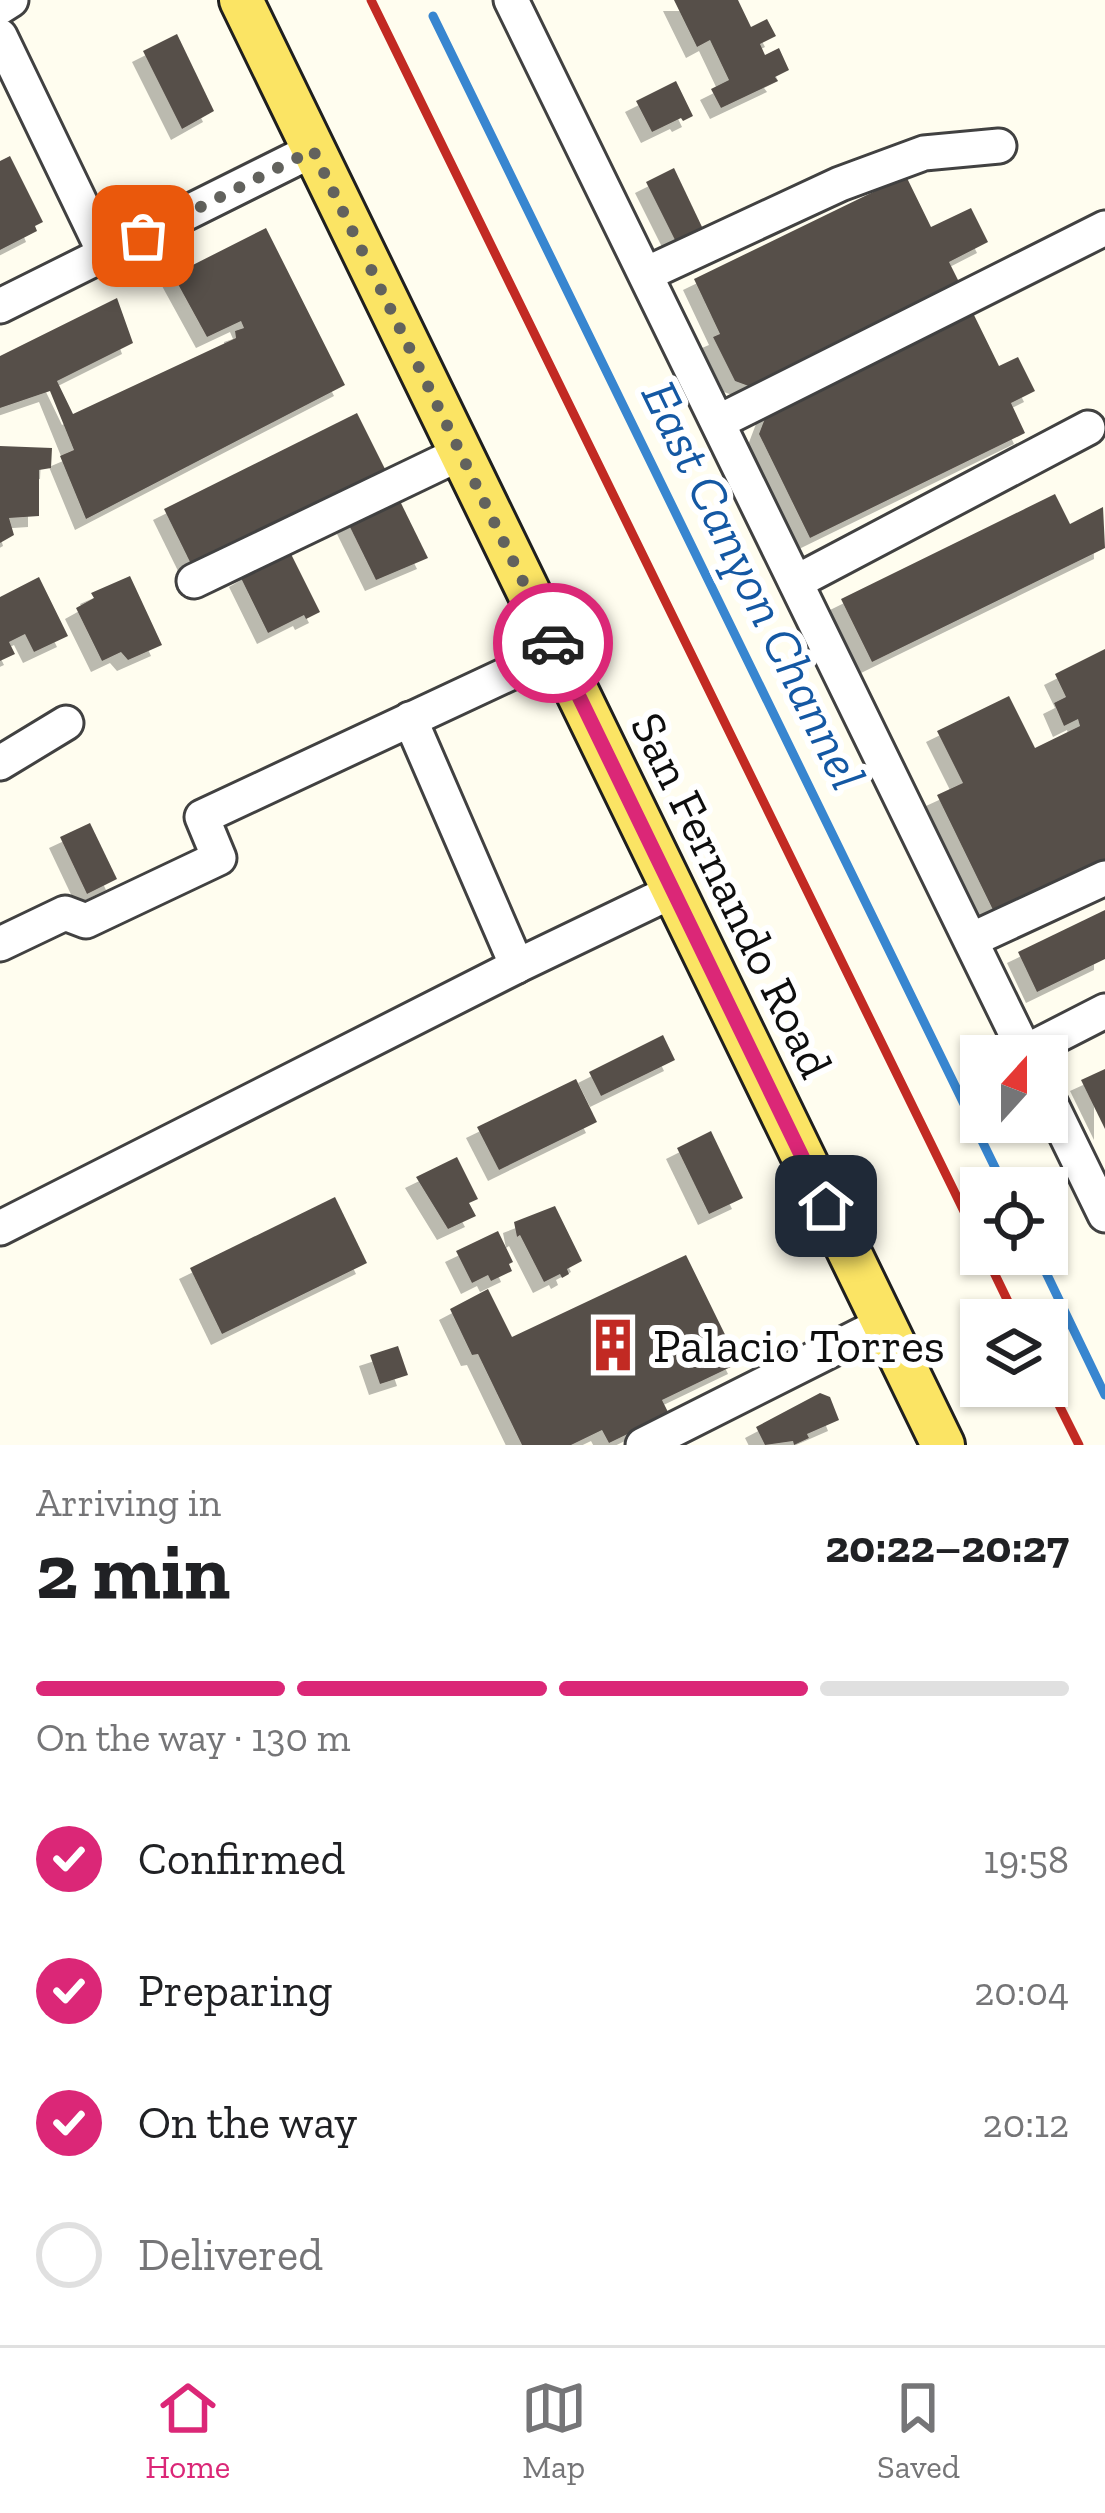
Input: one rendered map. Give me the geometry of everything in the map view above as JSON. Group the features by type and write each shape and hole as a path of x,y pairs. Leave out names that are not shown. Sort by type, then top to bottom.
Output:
{"main road":[{"name":"San Fernando Road","path":"241,0 944,1445"}],"street":[{"path":"0,8 11,0"},
{"path":"512,0 1017,1035"},
{"path":"0,36 105,254"},
{"path":"646,274 840,184 924,153 999,146"},
{"path":"0,307 313,150"},
{"path":"720,421 1105,228"},
{"path":"796,581 1088,428"},
{"path":"194,581 460,453"},
{"path":"0,944 65,913 86,921 219,858 202,817 556,651"},
{"path":"410,719 517,967"},
{"path":"0,763 66,723"},
{"path":"970,940 1105,878"},
{"path":"0,1228 673,891"},
{"path":"1062,1035 1105,1012"},
{"path":"1068,1139 1105,1215"},
{"path":"644,1445 883,1324"}],"building":[{"path":"674,0 738,0 751,27 767,19 776,36 760,44 765,55 779,48 789,70 775,77 778,81 721,108 711,89 729,80 710,40 697,47"},
{"path":"177,34 214,111 182,129 143,51"},
{"path":"676,81 693,116 652,132 636,101"},
{"path":"10,156 43,222 35,226 37,231 0,250 0,161"},
{"path":"674,168 703,229 676,242 646,182"},
{"path":"906,176 931,227 971,208 988,242 949,262 961,286 754,388 735,381 713,337 720,334 694,279"},
{"path":"266,228 345,385 86,519 60,456 74,450 50,391 0,408 0,356 117,298 133,343 57,381 73,414 236,338 235,331 244,328 241,321 207,337 173,275"},
{"path":"973,313 999,366 1018,357 1035,391 1011,403 1025,433 810,538 759,434 767,413"},
{"path":"357,413 386,471 192,566 164,509"},
{"path":"0,446 52,448 51,468 39,470 39,516 9,518 14,535 0,543"},
{"path":"1055,494 1070,524 1103,507 1105,548 872,662 841,599"},
{"path":"397,495 428,558 376,580 348,523"},
{"path":"288,548 320,612 268,633 240,576"},
{"path":"130,576 162,645 128,660 121,652 102,661 76,608 94,598 91,593"},
{"path":"39,577 68,636 34,652 25,634 9,642 15,654 0,661 0,597"},
{"path":"1105,649 1105,869 995,914 937,795 963,783 937,731 1009,696 1035,748 1080,726 1078,719 1064,726 1054,703 1066,697 1055,674"},
{"path":"90,823 117,879 87,894 60,837"},
{"path":"1105,910 1105,959 1037,992 1018,952"},
{"path":"663,1035 675,1060 601,1096 589,1072"},
{"path":"1105,1069 1105,1129 1081,1080"},
{"path":"576,1079 597,1122 499,1170 477,1127"},
{"path":"711,1131 743,1198 709,1214 677,1148"},
{"path":"457,1157 478,1199 469,1203 476,1216 448,1229 416,1177"},
{"path":"335,1197 367,1263 222,1334 190,1268"},
{"path":"555,1206 582,1261 567,1269 569,1274 562,1278 560,1274 544,1282 520,1235 517,1237 514,1222"},
{"path":"498,1231 513,1262 509,1264 512,1271 472,1283 456,1251"},
{"name":"Palacio Torres","path":"686,1255 739,1363 662,1400 669,1414 609,1443 602,1430 571,1445 522,1445 478,1354 472,1355 450,1309 488,1289 512,1337"},
{"path":"398,1346 408,1375 380,1384 370,1355"},
{"path":"820,1393 830,1397 839,1420 794,1445 793,1441 765,1445 756,1427"}],"waterway":[{"name":"East Canyon Channel","path":"433,16 995,1167"},
{"name":"East Canyon Channel","path":"1047,1275 1105,1395"}],"railway":[{"path":"371,0 960,1203"},
{"path":"995,1275 1007,1299"},
{"path":"1060,1407 1079,1445"}],"way so far":[{"path":"143,236 313,150 553,643"}],"place":[{"name":"Palacio Torres","path":"613,1345"}],"route":[{"path":"553,643 826,1206"}]}
